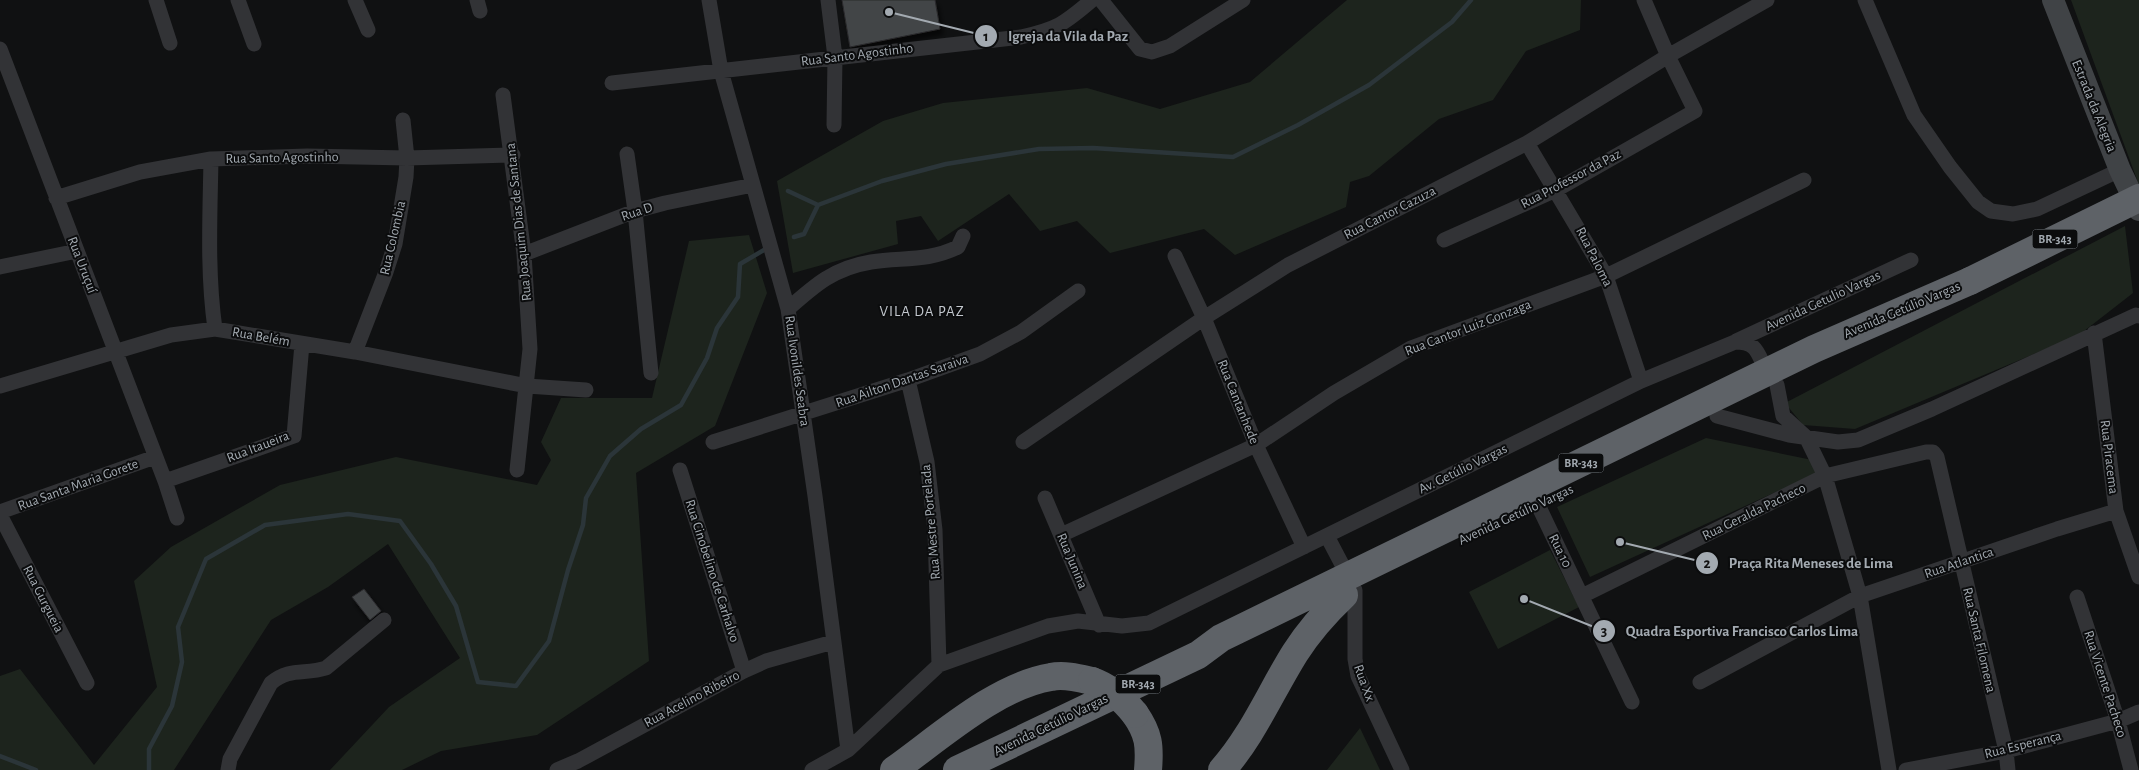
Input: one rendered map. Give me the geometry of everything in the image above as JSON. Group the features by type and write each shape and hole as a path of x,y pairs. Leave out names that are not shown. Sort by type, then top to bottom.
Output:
{"highway":[{"name":"Avenida Getúlio Vargas","path":"957,770 1198,655 1228,651 1349,587 2139,198"},
{"name":"Avenida Getúlio Vargas","path":"1349,587 1538,505 1717,416 1772,378"},
{"path":"1222,770 1241,748 1295,653 1323,614 1349,587"},
{"path":"894,770 984,705 1021,684 1052,676 1075,677 1092,681 1105,686 1115,693 1136,714 1144,726 1150,748 1148,770"}],"street":[{"path":"156,0 170,43"},
{"path":"238,0 254,44"},
{"path":"356,0 368,30"},
{"name":"Rua Ivonildes Seabra","path":"709,0 721,71 788,309 848,750"},
{"path":"828,0 834,57 834,125"},
{"name":"Rua Santo Agostinho","path":"612,83 1021,36 1050,30 1068,21 1092,0"},
{"path":"1102,0 1140,49 1152,52 1170,46 1243,0"},
{"path":"1644,0 1668,56"},
{"name":"Rua Cantor Cazuza","path":"1023,442 1204,318 1288,265 1526,142 1668,56 1767,0"},
{"path":"1865,0 1914,115 1950,167 1978,202 1992,212 2013,214 2037,209 2120,170"},
{"name":"Estrada da Alegria","path":"2053,0 2120,170 2139,210"},
{"name":"Rua Uruçuí","path":"0,49 165,480 177,518"},
{"name":"Rua Professor da Paz","path":"1444,240 1556,190 1695,111 1668,56"},
{"name":"Rua Joaquim Dias de Santana","path":"503,95 524,254 530,349 527,386"},
{"name":"Rua Colombia","path":"355,352 395,244 406,177 403,120"},
{"name":"Rua Paloma","path":"1526,142 1606,276 1641,381"},
{"path":"627,154 636,212 650,374"},
{"name":"Rua Santo Agostinho","path":"56,198 140,172 210,159 307,156 406,158 512,155"},
{"path":"210,159 208,255 215,329"},
{"name":"Rua Cantor Luiz Gonzaga","path":"1061,535 1256,445 1334,393 1411,348 1606,276 1804,180"},
{"name":"Rua D","path":"524,254 636,212 693,196 753,184"},
{"path":"788,309 815,285 838,271 871,262 941,255 958,247 963,236"},
{"path":"0,267 77,251"},
{"name":"Rua Cantanhede","path":"1175,256 1204,318 1256,445 1304,547"},
{"name":"Avenida Getulio Vargas","path":"1735,342 1911,260"},
{"name":"Rua Ailton Dantas Saraiva","path":"713,442 803,415 980,354 1021,332 1078,291"},
{"path":"1717,416 1779,433 1838,442 1858,440 1932,409 2138,314"},
{"name":"Rua Belém","path":"0,386 171,335 215,329 355,352 527,386 586,390"},
{"name":"Rua Piracema","path":"2094,333 2116,511 2137,568"},
{"path":"1735,342 1748,342 1755,348 1772,378 1783,416 1806,437 1825,476 1860,596 1888,770"},
{"name":"Av. Getúlio Vargas","path":"1099,625 1122,626 1149,623 1641,381 1735,342"},
{"name":"Rua Itaueira","path":"165,480 294,436 302,344"},
{"name":"Rua Mestre Portelada","path":"908,380 927,462 935,530 939,665"},
{"path":"517,470 527,386"},
{"name":"Rua Geralda Pacheco","path":"1582,596 1825,476 1926,452 1933,452"},
{"name":"Rua Santa Filomena","path":"1933,452 1937,457 2006,751 2008,770"},
{"name":"Rua Santa Maria Gorete","path":"0,514 155,457"},
{"name":"Rua Cinobelino de Carhalvo","path":"680,470 744,671"},
{"name":"Rua Junina","path":"1045,498 1099,625"},
{"name":"Rua 10","path":"1538,505 1632,702"},
{"name":"Rua Atlantica","path":"1700,682 1860,596 2116,511"},
{"name":"Rua Gurgueia","path":"0,514 87,683"},
{"path":"1327,536 1349,587"},
{"name":"Rua Xx","path":"1349,587 1354,659 1358,676 1402,770"},
{"name":"Rua Vicente Pacheco","path":"2077,597 2118,721 2132,770"},
{"path":"228,770 230,759 271,683 280,675 292,671 316,671 326,668 384,620"},
{"path":"812,770 848,750 939,665 1048,626 1078,621 1099,625"},
{"name":"Rua Acelino Ribeiro","path":"557,770 578,761 744,671 766,661 833,642"},
{"name":"Rua Esperança","path":"1906,770 2006,751 2118,721 2139,712"}],"shaded area":[{"path":"1347,0 1581,0 1580,30 1526,51 1493,100 1439,119 1369,176 1350,182 1346,207 1235,255 1204,229 1110,253 1077,221 1040,231 1009,194 938,241 921,216 896,221 898,244 793,273 777,181 883,121 943,103 1087,88 1160,109 1250,82"},
{"path":"2071,0 2139,0 2139,185"},
{"path":"2125,226 2133,293 2079,335 1855,429 1803,425 1785,403"},
{"path":"749,235 767,293 715,426 636,473 649,661 537,735 441,751 402,770 330,770 389,707 460,658 388,544 328,587 271,620 174,770 0,770 0,676 20,669 94,765 157,687 134,581 171,547 280,485 396,457 537,485 551,460 541,442 561,398 652,398 689,241"},
{"path":"1706,438 1822,462 1815,474 1590,577 1557,507"},
{"path":"1550,550 1579,607 1498,649 1469,592"},
{"path":"1360,728 1380,770 1327,770"}],"building":[{"path":"842,0 935,0 940,29 850,47"},
{"path":"364,589 381,611 370,620 352,597"}],"waterway":[{"path":"788,191 818,205 882,181 946,164 1039,149 1093,148 1233,157 1298,125 1369,85 1452,22 1471,0"},
{"path":"794,237 804,234 818,205"},
{"path":"149,770 149,749 172,706 182,662 178,627 206,559 265,525 348,514 400,521 431,564 456,606 478,682 516,686 549,641 568,570 583,525 586,498 610,456 641,429 681,405 707,358 717,328 738,297 740,264 764,250"},
{"path":"0,756 36,770"}],"place":[{"name":"Igreja da Vila da Paz","path":"889,12"},
{"name":"Praça Rita Meneses de Lima","path":"1620,542"},
{"name":"Quadra Esportiva Francisco Carlos Lima","path":"1524,599"}],"district":[{"name":"VILA DA PAZ","path":"922,311"}]}
